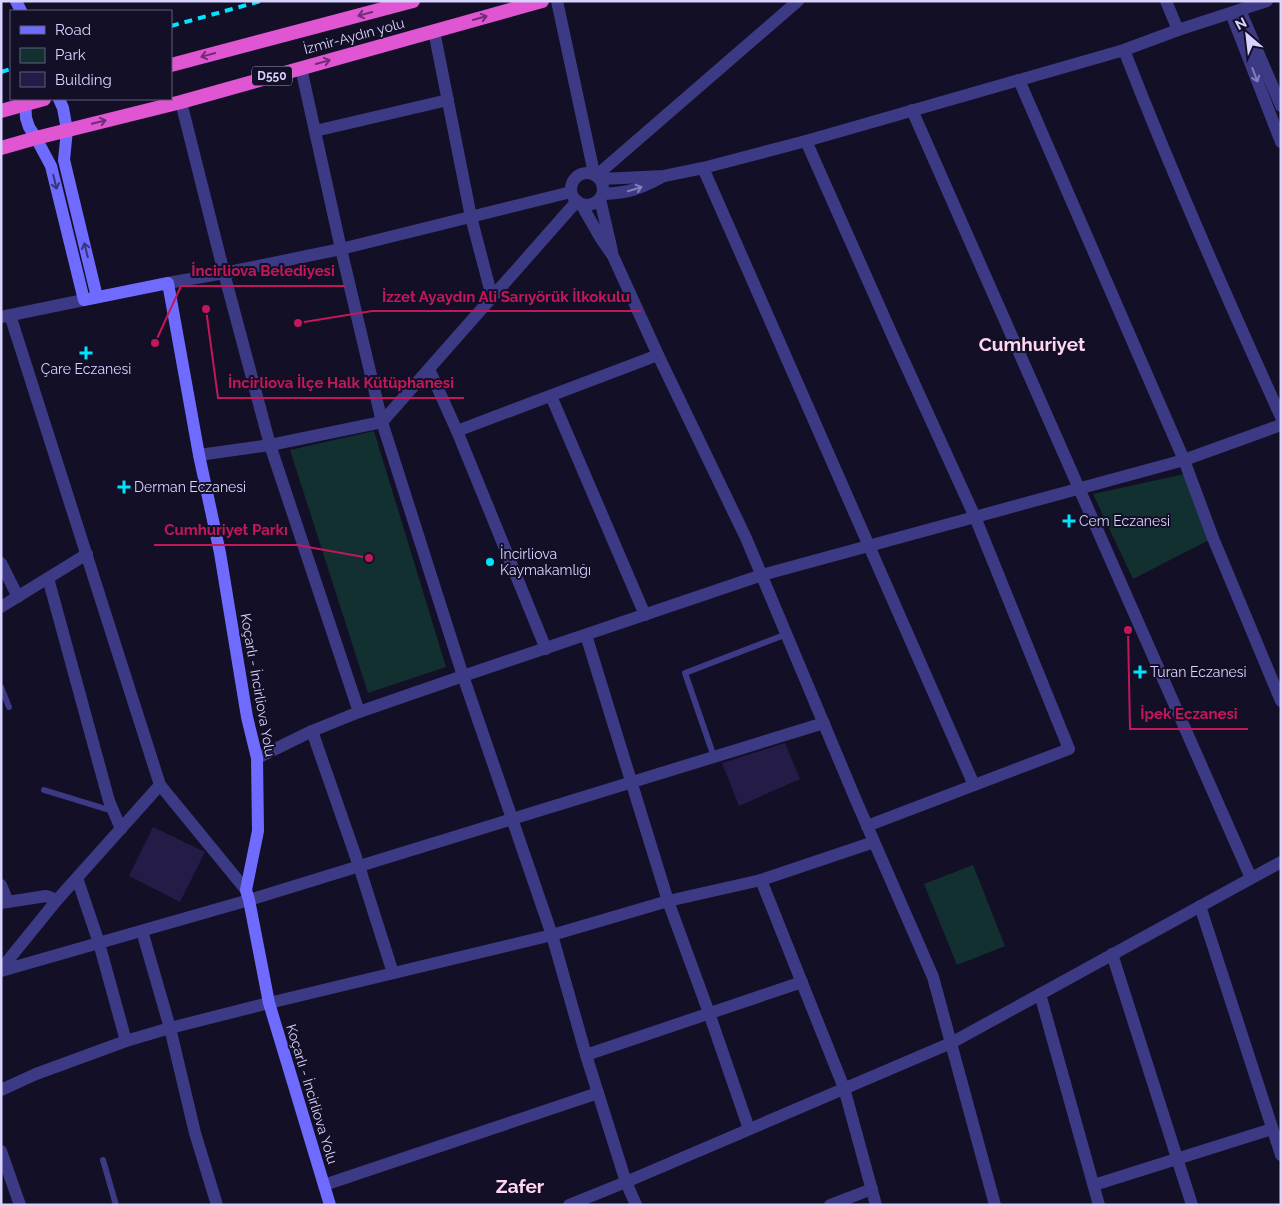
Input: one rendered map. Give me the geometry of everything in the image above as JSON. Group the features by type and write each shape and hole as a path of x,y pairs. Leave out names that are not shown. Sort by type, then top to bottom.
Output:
{"highway":[{"name":"İzmir-Aydın yolu","path":"172,65 413,1"},
{"name":"İzmir-Aydın yolu","path":"1,148 181,102 542,1"},
{"path":"1,111 25,102 38,100"}],"main road":[{"path":"59,100 67,130 64,160 91,298"},
{"path":"25,102 26,118 29,127 51,166 91,298"},
{"path":"91,298 168,283"},
{"name":"Koçarlı - İncirliova Yolu","path":"168,283 220,553 247,717 256,758 258,831 248,895 269,1003 330,1205"}],"street":[{"path":"557,1 597,176 603,184 601,197 613,256"},
{"path":"597,176 798,1"},
{"path":"1166,1 1178,30"},
{"path":"995,1205 933,977 867,826 746,538 658,355 613,256 576,199 571,186 577,176 588,172 597,176 664,176 703,168 1124,50 1267,1"},
{"path":"1235,12 1281,106"},
{"path":"1235,12 1281,142"},
{"path":"434,31 471,217 492,297"},
{"path":"1124,50 1228,301 1281,417"},
{"path":"301,68 382,422 463,676 552,935 598,1093 626,1182 636,1205"},
{"path":"1019,80 1184,460 1213,538 1281,701"},
{"path":"315,131 448,100"},
{"path":"181,102 270,444 359,712"},
{"path":"912,110 1251,878"},
{"path":"806,140 975,517 1069,749 867,826"},
{"path":"703,168 974,785"},
{"path":"168,283 341,249 471,217 576,199 592,204 601,197 621,194 645,186 664,176"},
{"path":"200,455 270,444 382,422 576,199"},
{"path":"91,298 6,316 87,554 160,785 248,895"},
{"path":"458,431 658,355"},
{"path":"429,369 458,431 546,649"},
{"path":"551,396 644,615"},
{"path":"256,758 312,731 359,712 762,575 1184,460 1281,425"},
{"path":"1,607 87,554"},
{"path":"1,563 18,597"},
{"path":"48,578 112,810 121,829"},
{"path":"586,635 668,901 749,1129"},
{"path":"1,970 142,931 248,895 359,866 824,723"},
{"path":"312,731 359,866 393,973"},
{"path":"1,970 57,900 160,785"},
{"path":"1,1090 36,1074 126,1041 170,1028 552,935 668,901 762,880 874,842"},
{"path":"569,1205 951,1043 1281,862"},
{"path":"77,878 99,943 126,1041"},
{"path":"762,880 844,1088 876,1205"},
{"path":"1,885 5,903 46,896 57,900"},
{"path":"1200,906 1281,1155"},
{"path":"142,931 170,1028 195,1133 217,1205"},
{"path":"1112,954 1192,1205"},
{"path":"586,1054 802,982"},
{"path":"1040,994 1099,1205"},
{"path":"324,1185 598,1093"},
{"path":"1094,1185 1272,1129"},
{"path":"1,1151 20,1205"},
{"path":"830,1205 872,1189"}],"lane":[{"path":"714,757 685,673 787,634"},
{"path":"1,687 9,707"},
{"path":"44,790 112,810"},
{"path":"102,1160 116,1205"}],"green space":[{"path":"374,431 446,667 368,693 290,450"},
{"path":"1189,473 1213,538 1133,579 1093,494"},
{"path":"973,865 1005,946 957,965 924,884"}],"building":[{"path":"785,743 800,779 739,806 722,763"},
{"path":"153,827 205,852 180,902 129,876"}],"railway":[{"path":"172,26 261,1"},
{"path":"1,72 10,69"}],"place":[{"name":"İncirliova İlçe Halk Kütüphanesi","path":"206,309"},
{"name":"İzzet Ayaydın Ali Sarıyörük İlkokulu","path":"298,323"},
{"name":"İncirliova Belediyesi","path":"155,343"},
{"name":"Çare Eczanesi","path":"86,353"},
{"name":"Derman Eczanesi","path":"124,487"},
{"name":"Cem Eczanesi","path":"1069,521"},
{"name":"Cumhuriyet Parkı","path":"369,558"},
{"name":"İncirliova Kaymakamlığı","path":"490,562"},
{"name":"İpek Eczanesi","path":"1128,630"},
{"name":"Turan Eczanesi","path":"1140,672"}],"district":[{"name":"Cumhuriyet","path":"1032,344"},
{"name":"Zafer","path":"520,1186"}]}
